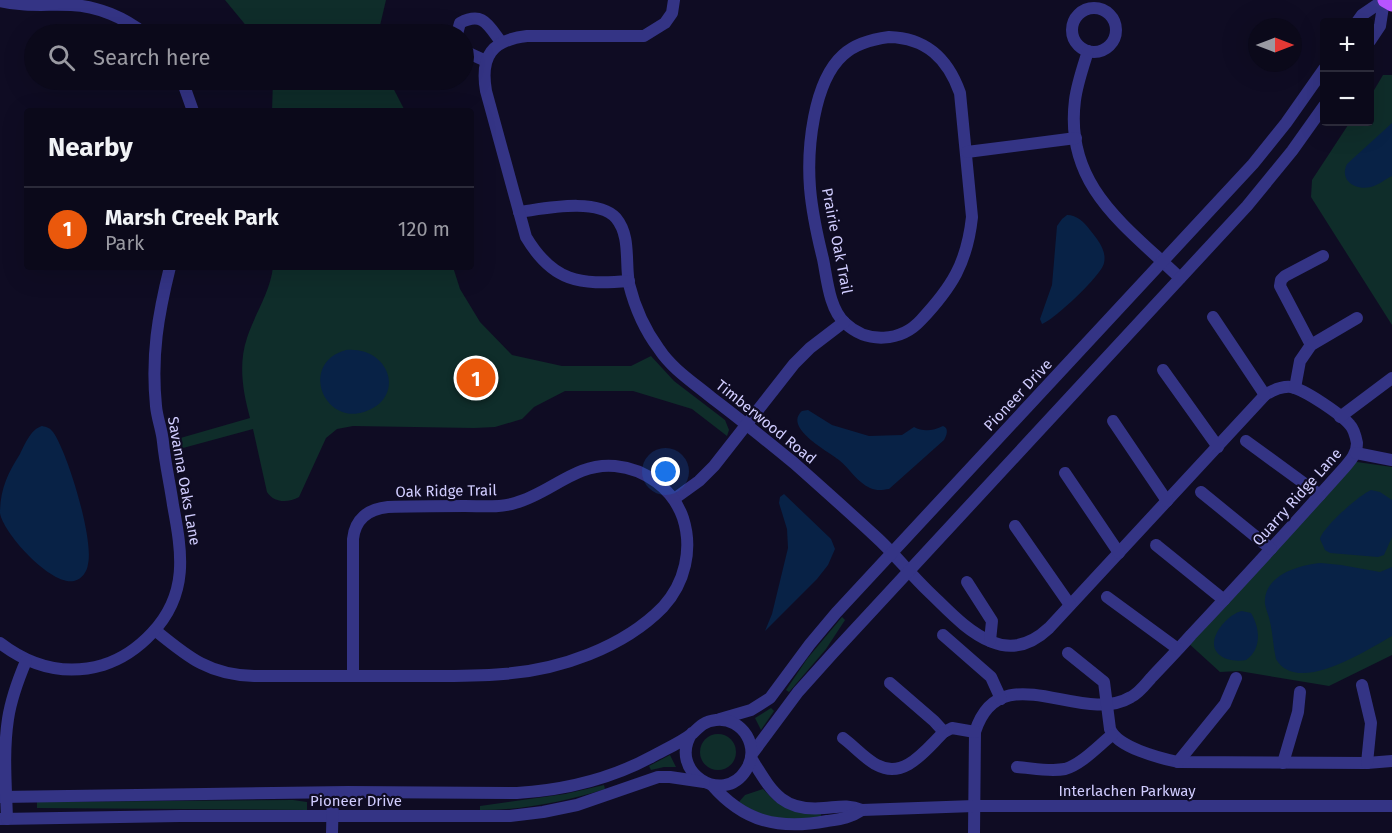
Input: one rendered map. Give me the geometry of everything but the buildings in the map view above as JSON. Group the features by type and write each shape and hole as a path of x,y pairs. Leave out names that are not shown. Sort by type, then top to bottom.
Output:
{"main road":[{"path":"1384,0 1392,4"}],"street":[{"path":"629,280 586,282 568,278 551,268 537,255 526,237 483,75 491,50 501,42 527,36 644,36 665,23 672,13 674,0"},
{"path":"1360,18 1384,0"},
{"path":"1374,36 1380,26 1384,0"},
{"path":"0,1 35,6 73,5 105,11 130,24"},
{"path":"460,24 469,18 478,18 487,23 501,42"},
{"name":"Prairie Oak Trail","path":"906,38 933,52 945,63 955,78 960,93 972,200 970,235 959,268 943,296 917,325 904,334 890,338 875,338 861,334 843,322 832,298 816,231 810,186 815,115 825,80 833,66 851,50 874,39 906,38"},
{"path":"1088,51 1074,102 1076,138 1083,168 1111,214 1180,278"},
{"path":"474,56 486,62"},
{"name":"Pioneer Drive","path":"719,720 753,709 772,696 816,636 1270,144 1322,72"},
{"path":"186,90 192,108"},
{"path":"751,756 749,741 742,730 732,722 719,720 702,724 692,733 687,745 686,759 691,771 708,784 726,785 738,779 746,771 751,756 808,679 1275,173 1320,111"},
{"path":"967,152 1076,138"},
{"name":"Timberwood Road","path":"519,212 558,207 591,207 615,217 626,240 629,280 635,306 660,352 680,372 831,496 908,571"},
{"path":"1311,345 1280,286 1285,276 1323,256"},
{"name":"Savanna Oaks Lane","path":"0,643 26,661 62,669 97,666 125,655 142,643 155,630 174,600 181,568 180,543 156,409 153,370 158,314 169,270"},
{"path":"1213,317 1265,395"},
{"path":"908,571 971,631 990,641 1013,646 1034,640 1050,628 1265,395 1279,388 1295,388 1300,361 1311,345 1357,318"},
{"path":"674,499 708,472 794,364 843,322"},
{"path":"1163,370 1218,447"},
{"path":"1340,417 1392,378"},
{"name":"Quarry Ridge Lane","path":"974,833 975,732 980,716 987,706 1024,692 1091,705 1107,705 1131,698 1271,549 1356,453 1357,443 1351,426 1295,388"},
{"path":"1113,421 1167,501"},
{"path":"1246,441 1320,495"},
{"path":"1356,453 1392,460"},
{"name":"Oak Ridge Trail","path":"155,630 202,665 223,673 244,676 353,676 485,675 515,673 567,662 619,639 660,609 672,596 681,579 686,561 687,541 684,524 674,499 646,475 626,468 606,466 581,471 540,495 511,504 388,507 369,512 358,522 353,538 353,676"},
{"path":"1065,474 1119,553"},
{"path":"1202,492 1271,549"},
{"path":"1015,526 1070,605"},
{"path":"1156,544 1224,600"},
{"path":"967,582 992,621 990,641"},
{"path":"1107,597 1178,649"},
{"path":"943,635 992,677 1001,699"},
{"path":"1068,653 1104,682 1112,735 1129,746 1161,759 1178,762 1283,763 1392,761"},
{"path":"3,819 8,718 15,688 26,661"},
{"path":"1178,762 1225,704 1236,678"},
{"path":"890,683 944,732"},
{"path":"1362,685 1371,723 1367,763"},
{"path":"1283,763 1298,712 1300,692"},
{"path":"843,738 874,764 883,768 903,767 912,763 944,732 952,728 975,732"},
{"name":"Pioneer Drive","path":"3,797 517,792 564,788 626,769 692,733"},
{"path":"1017,767 1065,769 1077,763 1112,735"},
{"name":"Interlachen Parkway","path":"751,756 771,791 786,802 809,808 851,805 862,810 974,806 1392,806"},
{"name":"Pioneer Drive","path":"3,819 180,816 510,816 577,805 658,777 708,784"},
{"name":"Interlachen Parkway","path":"708,784 737,809 782,825 808,825 852,817 862,810"},
{"path":"333,792 333,833"}],"green space":[{"path":"225,0 386,0 380,24 245,24"},
{"path":"1383,75 1392,75 1392,325 1311,197 1312,180 1347,126 1374,126 1374,90"},
{"path":"273,90 394,90 403,108 272,108"},
{"path":"272,270 454,270 460,289 480,322 512,355 562,366 631,366 651,356 674,381 725,420 729,430 727,436 692,409 633,391 565,391 534,407 522,419 495,427 353,426 337,429 326,438 299,497 286,501 277,500 267,492 253,429 172,451 170,441 250,418 242,368 244,348"},
{"path":"1350,461 1392,467 1392,655 1329,686 1239,671 1220,672 1186,641"},
{"path":"842,617 845,620 826,649 789,692 786,690 807,659"},
{"path":"771,708 774,711 761,730 755,718"},
{"path":"718,734 731,739 736,752 731,765 718,770 705,765 700,752 705,739"},
{"path":"670,755 676,767 651,770 649,766"},
{"path":"604,785 605,789 574,798 528,807 480,810 480,806 565,794"},
{"path":"763,789 776,802 821,813 821,817 809,820 770,818 738,803 745,795"},
{"path":"293,800 307,802 307,810 37,808 37,802"}],"water":[{"path":"1392,123 1392,176 1371,187 1354,186 1345,175 1347,164"},
{"path":"1067,215 1080,220 1096,237 1103,249 1104,263 1095,277 1077,296 1042,324 1040,319 1052,285 1057,226"},
{"path":"346,350 361,351 373,356 388,374 389,385 386,396 377,405 364,412 350,414 337,410 328,402 322,391 320,379 323,367 332,357"},
{"path":"808,410 832,425 869,436 902,435 914,427 928,430 943,426 947,434 944,440 889,489 875,490 861,482 839,460 802,432 798,425 798,418 802,411"},
{"path":"42,426 52,431 66,458 84,517 89,552 88,564 84,575 74,581 64,580 41,567 19,545 3,522 0,513 1,496 8,475 29,437"},
{"path":"1371,490 1380,492 1392,500 1392,537 1384,555 1378,557 1330,553 1325,550 1320,539 1327,527 1350,505"},
{"path":"784,494 831,539 835,549 828,565 817,579 765,631 772,614 788,548 787,529 779,503 780,497"},
{"path":"1321,563 1380,572 1392,567 1392,636 1332,667 1315,672 1299,673 1286,669 1276,659 1265,604 1266,594 1276,579 1284,573 1303,566"},
{"path":"1242,611 1251,613 1254,619 1258,632 1257,644 1246,660 1227,659 1218,654 1214,647 1214,640 1222,625 1236,613"}],"place":[{"name":"Marsh Creek Park","path":"476,378"}]}
